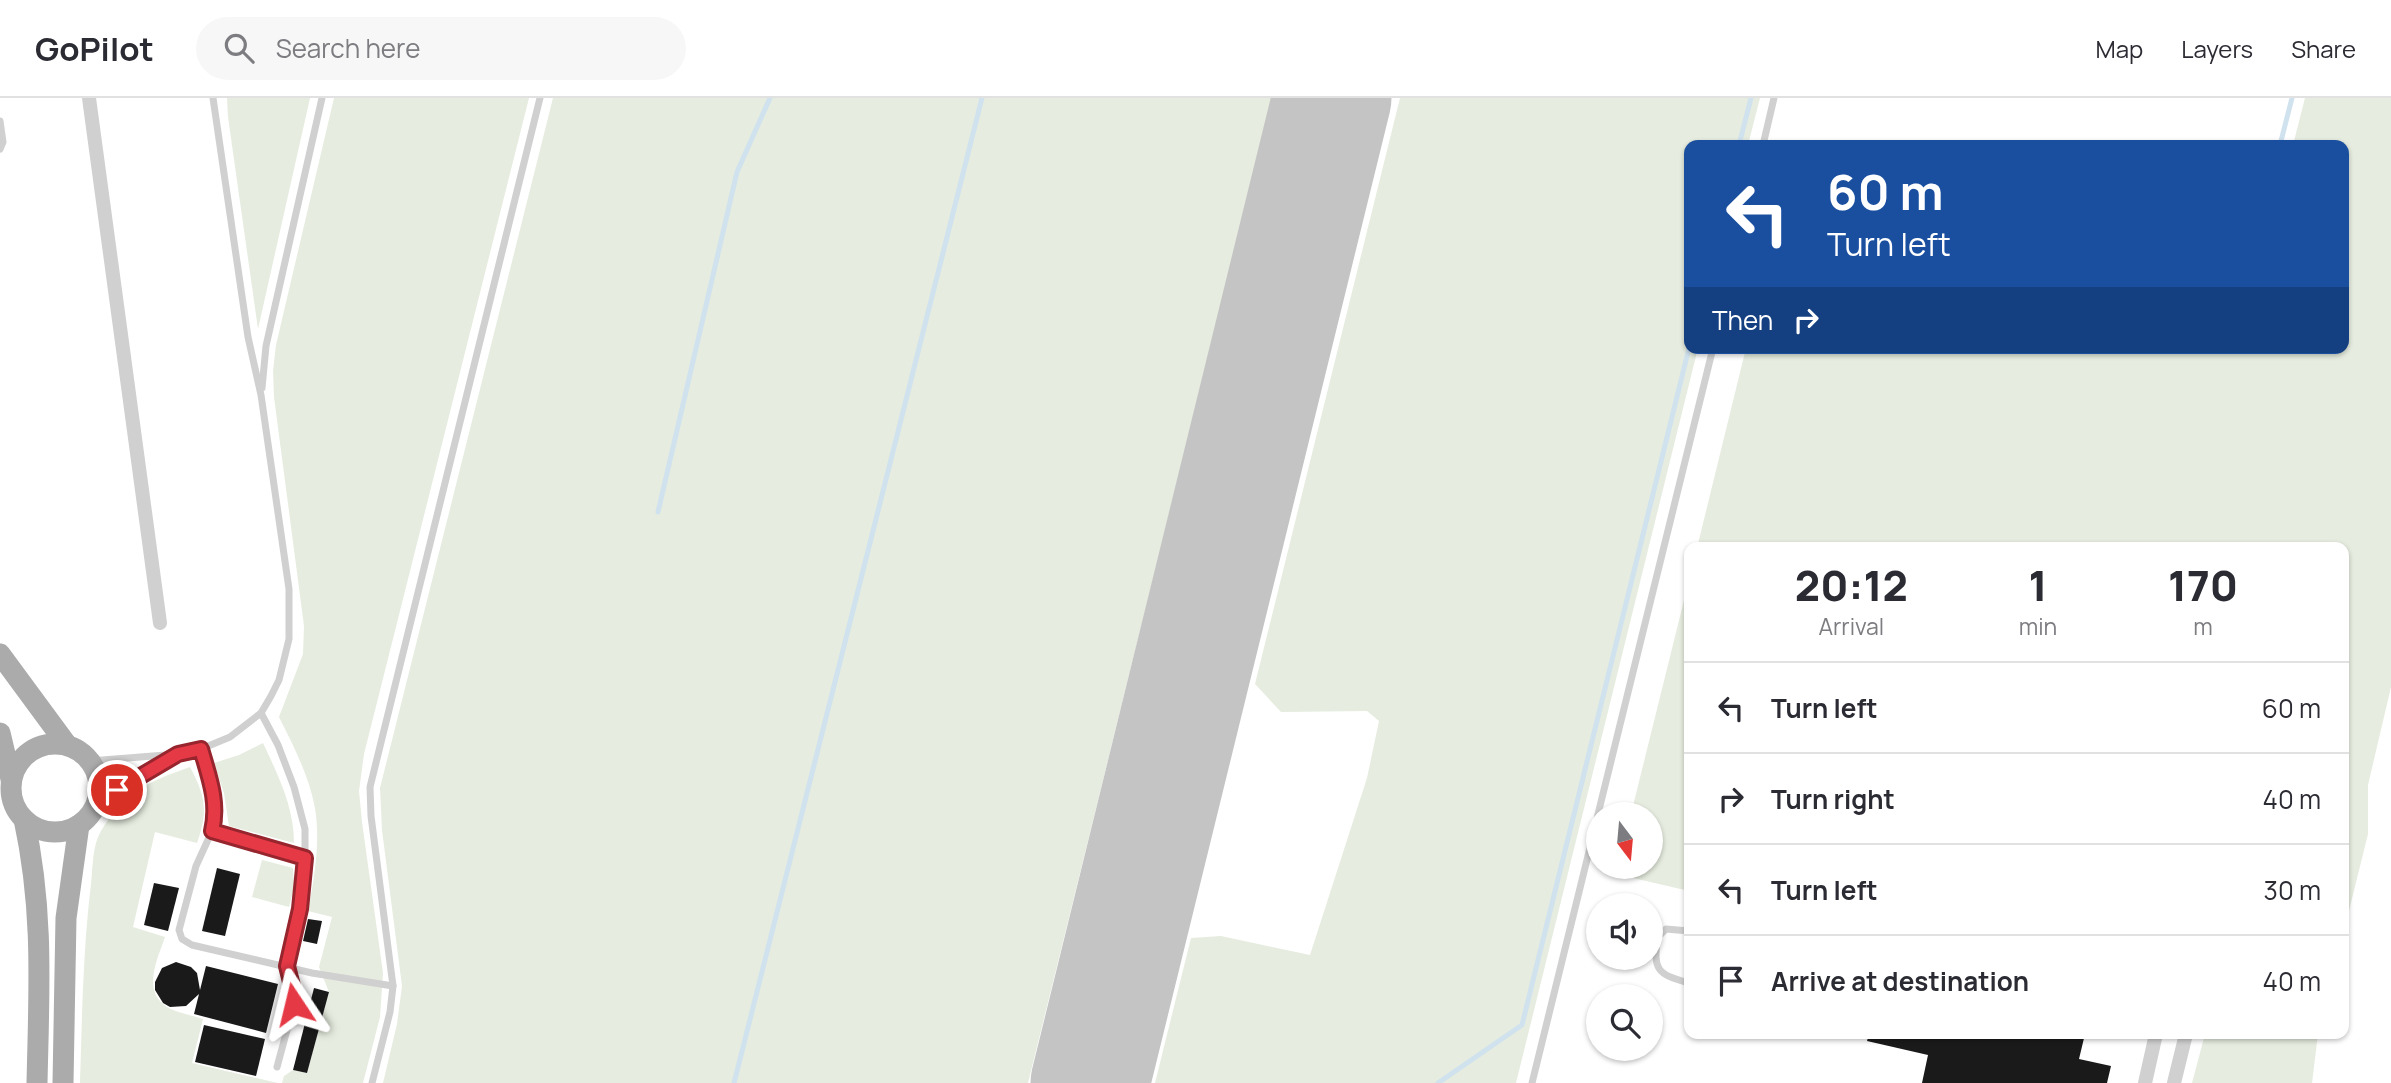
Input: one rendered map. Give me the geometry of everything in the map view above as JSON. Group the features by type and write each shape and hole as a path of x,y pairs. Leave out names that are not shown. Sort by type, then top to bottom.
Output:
{"main road":[{"path":"0,654 67,745"},
{"path":"0,733 11,779 13,801 24,820 34,870 39,922 37,1083"},
{"path":"11,779 16,766 32,751 52,744 67,745 80,751 97,774 97,802 79,825 65,831 50,832 36,828 24,820"},
{"path":"63,1083 66,918 79,825"}],"street":[{"path":"89,98 160,623"},
{"path":"2144,1083 2155,1039"},
{"path":"2174,1083 2185,1039"}],"lane":[{"path":"90,761 178,754 201,749 230,737 261,713 279,680 289,639 289,589 213,98"},
{"path":"261,395 266,346 322,98"},
{"path":"372,1083 390,1012 393,986 371,816 370,787 540,98"},
{"path":"1764,140 1774,98"},
{"path":"0,121 3,142 0,149"},
{"path":"1601,802 1712,354"},
{"path":"261,713 295,787 305,829 300,909 287,966 294,1004 277,1067"},
{"path":"201,749 213,790 215,818 196,866 180,930 182,939 191,945 367,983 393,986"},
{"path":"97,802 178,754"},
{"path":"212,831 305,858"},
{"path":"1532,1083 1586,863"},
{"path":"1684,931 1666,929 1657,938 1655,962 1662,973 1684,981"}],"shaded area":[{"path":"227,98 310,98 258,329 228,117"},
{"path":"334,98 529,98 364,754 359,791 383,973 380,1017 363,1083 282,1083 284,1076 293,1070 307,1073 329,992 319,967 332,917 308,911 316,861 316,815 304,772 279,717 303,654 304,626 274,397 273,371 276,345"},
{"path":"553,98 1272,98 1028,1083 383,1083 397,1024 402,986 382,830 380,788"},
{"path":"1400,98 1760,98 1749,140 1684,140 1684,354 1697,354 1516,1083 1155,1083 1191,938 1221,936 1310,955 1367,778 1379,721 1367,711 1281,712 1255,684"},
{"path":"2305,98 2391,98 2391,687 2368,785 2368,834 2349,911 2349,542 1698,542 1745,354 2349,354 2349,140 2294,140"},
{"path":"1684,600 1684,890 1637,879 1663,879 1663,802 1634,802"},
{"path":"263,743 288,804 294,843 229,826 224,793 214,763"},
{"path":"190,767 204,805 197,843 155,832 133,927 165,937 153,983 159,1000 171,1009 203,1019 192,1063 278,1083 80,1083 86,934 93,857 98,837 110,817 129,797 150,783"},
{"path":"262,860 293,868 294,887 289,907 252,897"},
{"path":"2204,1039 2317,1039 2312,1083 2192,1083"}],"building":[{"path":"217,868 240,874 225,936 202,931"},
{"path":"154,883 179,888 168,931 144,925"},
{"path":"308,919 322,921 317,944 303,941"},
{"path":"176,962 191,967 197,973 200,990 206,966 278,984 266,1033 194,1014 199,994 186,1006 170,1007 163,1003 155,990 155,982 162,968"},
{"path":"314,988 329,992 307,1073 293,1070"},
{"path":"204,1025 265,1039 256,1076 195,1062"},
{"path":"2084,1039 2079,1059 2111,1066 2107,1083 1922,1083 1928,1055 1867,1041"}],"waterway":[{"path":"658,512 737,172 770,98"},
{"path":"734,1083 982,98"},
{"path":"1740,140 1751,98"},
{"path":"2281,140 2292,98"},
{"path":"1438,1083 1522,1025 1688,354"}],"runway":[{"path":"1090,1083 1332,98"}],"route":[{"path":"117,790 178,754 201,749 213,790 215,818 212,831 305,858 300,909 287,966 294,1004"}]}
